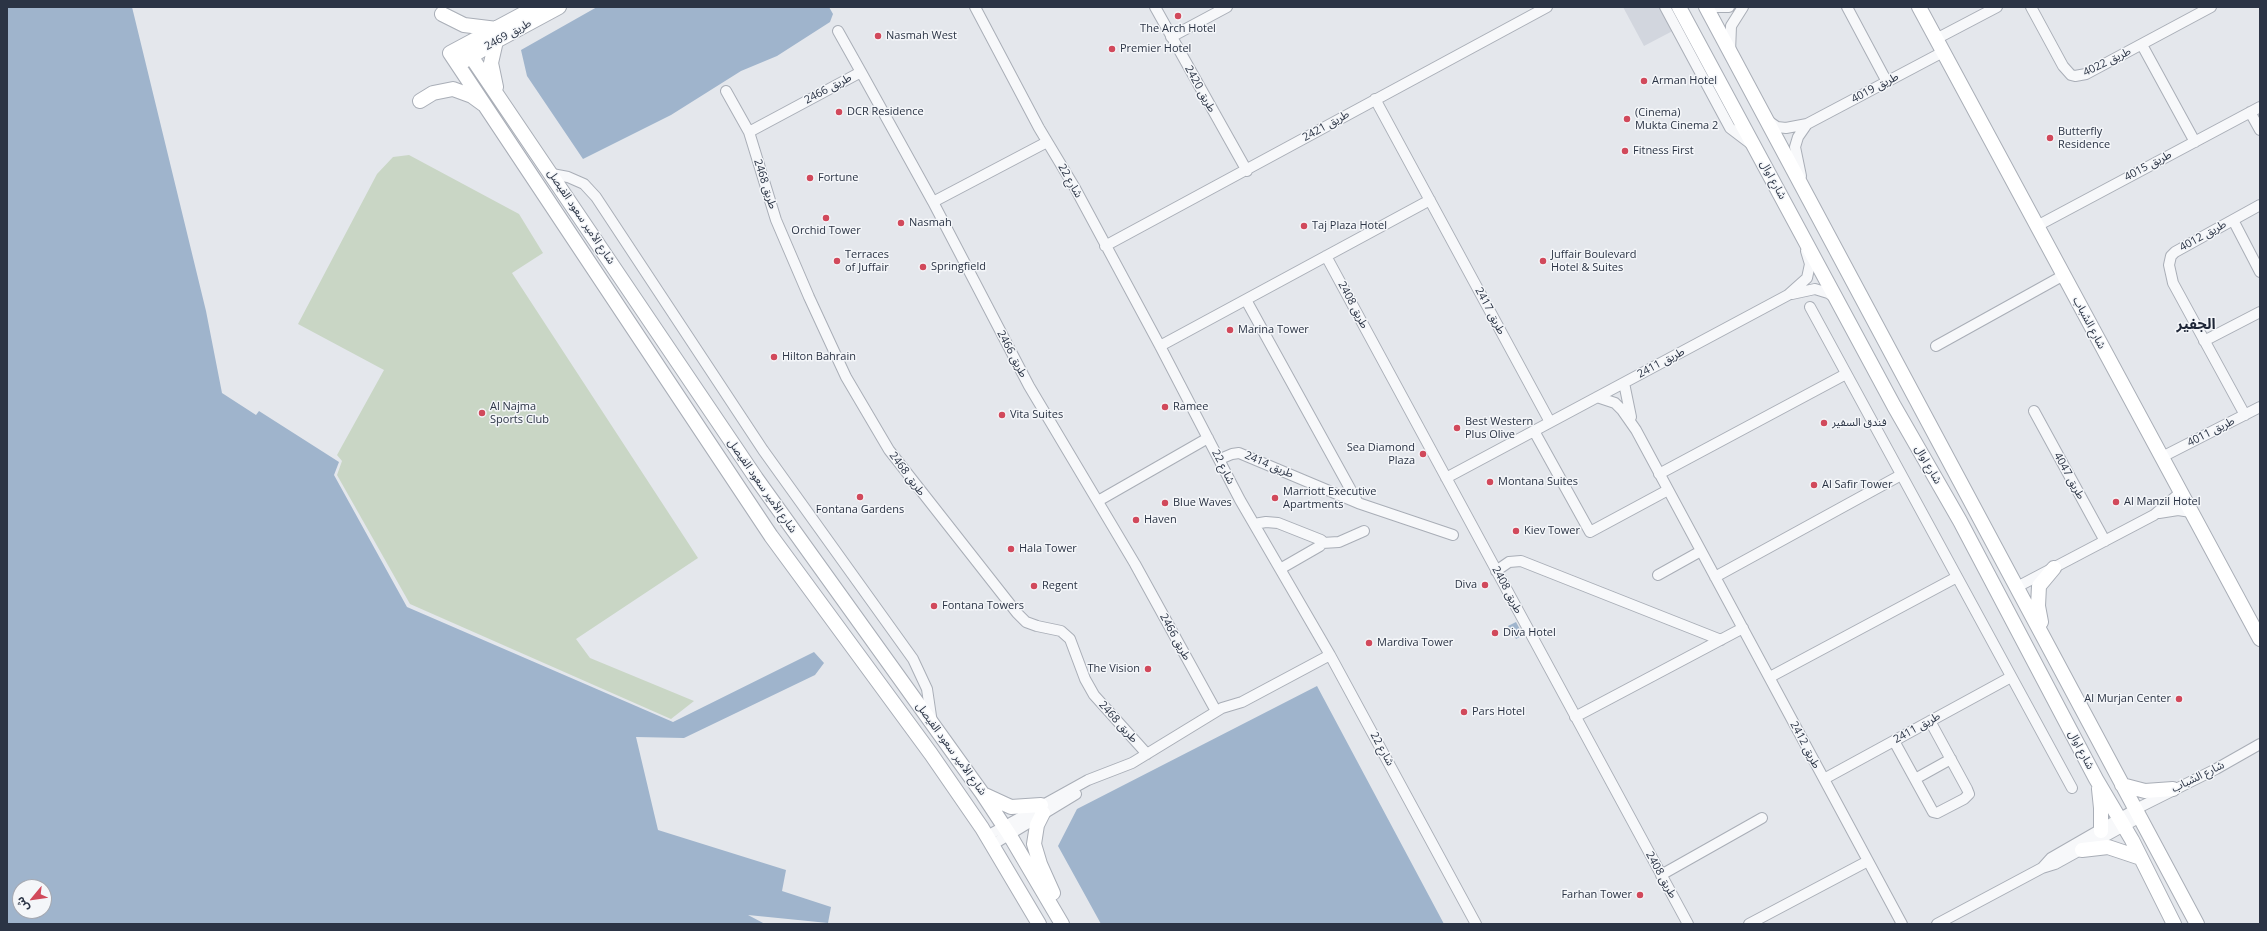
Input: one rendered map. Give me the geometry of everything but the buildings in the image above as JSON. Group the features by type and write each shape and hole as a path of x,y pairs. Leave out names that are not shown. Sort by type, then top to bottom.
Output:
{"street":[{"path":"502,101 495,82 491,63 496,35 536,7"},
{"name":"طريق 2469","path":"458,65 468,51 496,35 559,7"},
{"name":"شارع 22","path":"975,7 1047,142 1160,346 1254,524 1330,656 1476,924"},
{"name":"طريق 2420","path":"1155,7 1247,171"},
{"path":"1171,37 1227,7"},
{"name":"طريق 2421","path":"1105,246 1247,171 1375,99 1547,7"},
{"path":"1665,7 1730,128 1754,146"},
{"name":"شارع اوال","path":"1679,7 1894,406 1960,521 2096,779 2141,858 2174,924"},
{"name":"شارع اوال","path":"1706,7 2197,924"},
{"path":"1712,7 1729,7"},
{"path":"1730,52 1731,26 1743,7"},
{"path":"1847,7 1887,82"},
{"name":"شارع الشباب","path":"1919,7 2260,639"},
{"path":"1936,38 1997,7"},
{"name":"طريق 4022","path":"2031,7 2063,66 2075,76 2086,74 2211,7"},
{"path":"442,14 464,25 496,35"},
{"path":"838,32 861,72"},
{"path":"2142,45 2195,142"},
{"name":"شارع الأمير سعود الفيصل","path":"1039,924 989,840 931,754 770,536 450,53 468,51 756,478 982,793 1007,830 1060,920"},
{"name":"طريق 4019","path":"1767,120 1777,127 1786,128 1807,124 1943,52"},
{"name":"طريق 2466","path":"749,132 861,72 933,202 1026,380 1135,564 1216,711"},
{"path":"420,101 434,93 453,89 472,96 486,106"},
{"name":"طريق 2468","path":"726,91 749,132 766,192 789,252 846,377 889,450 1017,613 1026,622 1061,631 1070,639 1085,679 1094,696 1147,754"},
{"name":"طريق 2417","path":"1375,99 1550,422"},
{"name":"طريق 4015","path":"2037,226 2260,107"},
{"path":"2250,112 2260,130"},
{"path":"1803,188 1795,147 1798,137 1807,124"},
{"path":"933,202 1047,142"},
{"path":"552,174 568,176 584,184 596,196 763,450 912,659 927,689 932,723"},
{"path":"1160,346 1430,200"},
{"name":"طريق 4012","path":"2245,415 2173,283 2170,271 2170,260 2175,252 2260,205"},
{"name":"طريق 4012","path":"2233,220 2260,272"},
{"name":"طريق 2411","path":"1446,478 1788,295 1803,284 1809,271 1810,264 1800,230"},
{"name":"طريق 2408","path":"1326,256 1688,924"},
{"path":"1936,346 2064,275"},
{"name":"طريق 2411","path":"1788,295 1815,290 1828,292 1836,298"},
{"path":"1246,300 1358,503"},
{"path":"1810,307 2072,788"},
{"path":"2204,340 2260,312"},
{"path":"1660,474 1846,374"},
{"name":"طريق 2412","path":"1624,383 1627,404 1636,430"},
{"name":"طريق 2412","path":"1597,397 1615,403 1622,410 1636,430 1902,924"},
{"name":"طريق 4011","path":"2162,457 2260,408"},
{"name":"طريق 4047","path":"2034,411 2105,541"},
{"path":"1534,431 1590,532 1668,490"},
{"path":"1098,501 1208,438"},
{"name":"طريق 2414","path":"1220,459 1239,453 1358,503 1453,535"},
{"path":"1715,577 1901,475"},
{"path":"1960,521 1972,529 2004,578 2017,587 2154,515 2181,492"},
{"path":"2154,515 2178,510 2192,512"},
{"path":"1254,524 1266,522 1278,523 1320,539 1322,543"},
{"path":"1280,569 1322,543 1346,540 1364,531"},
{"path":"1658,575 1701,551"},
{"path":"1496,571 1509,562 1521,561 1721,640"},
{"path":"2045,638 2038,606 2039,586 2054,568"},
{"path":"1770,677 1957,577"},
{"path":"1575,717 1742,628"},
{"path":"989,840 1097,776 1132,763 1216,711 1242,702 1330,656"},
{"name":"طريق 2411","path":"1824,779 2011,677"},
{"path":"1894,740 1933,812 1937,813 1964,799 1969,794 1967,789 1930,721"},
{"name":"شارع الشباب","path":"2122,823 2173,789 2216,769 2260,744"},
{"path":"1915,779 1951,759"},
{"path":"2096,779 2101,808 2101,831"},
{"path":"2122,785 2145,791 2173,789"},
{"path":"982,793 1011,807 1042,809"},
{"path":"1042,809 1037,825 1034,844 1040,864 1056,899 1059,908 1060,920"},
{"path":"1661,875 1762,818"},
{"path":"2042,868 2051,858 2101,831 2122,823"},
{"path":"1937,924 2042,868 2055,864 2082,850 2122,823"},
{"path":"2082,850 2108,847 2141,858"},
{"path":"1749,924 1868,861"}],"shaded area":[{"path":"1623,7 1674,7 1684,25 1644,46"}],"green space":[{"name":"Al Najma Sports Club","path":"409,155 519,214 543,253 512,273 698,558 576,639 590,658 694,701 671,719 410,604 337,475 342,461 337,455 384,370 298,324 377,174 393,157"}],"water":[{"path":"7,7 132,7 206,311 222,393 256,415 259,411 339,462 334,475 407,607 673,722 814,652 824,663 815,675 684,738 636,737 658,830 786,870 782,891 831,907 828,923 748,915 765,924 7,924"},
{"path":"597,7 829,7 833,14 830,22 777,56 741,71 671,115 583,159 527,76 521,50"},
{"path":"1516,622 1523,635 1516,639 1508,626"},
{"path":"1317,686 1444,924 1101,924 1058,846 1077,809"}],"place":[{"name":"The Arch Hotel","path":"1178,16"},
{"name":"Nasmah West","path":"878,36"},
{"name":"Premier Hotel","path":"1112,49"},
{"name":"Arman Hotel","path":"1644,81"},
{"name":"DCR Residence","path":"839,112"},
{"name":"(Cinema) Mukta Cinema 2","path":"1627,119"},
{"name":"Butterfly Residence","path":"2050,138"},
{"name":"Fitness First","path":"1625,151"},
{"name":"Fortune","path":"810,178"},
{"name":"Orchid Tower","path":"826,218"},
{"name":"Nasmah","path":"901,223"},
{"name":"Taj Plaza Hotel","path":"1304,226"},
{"name":"Terraces of Juffair","path":"837,261"},
{"name":"Juffair Boulevard Hotel & Suites","path":"1543,261"},
{"name":"Springfield","path":"923,267"},
{"name":"Marina Tower","path":"1230,330"},
{"name":"Hilton Bahrain","path":"774,357"},
{"name":"Ramee","path":"1165,407"},
{"name":"Al Najma Sports Club","path":"482,413"},
{"name":"Vita Suites","path":"1002,415"},
{"name":"فندق السفير","path":"1824,423"},
{"name":"Best Western Plus Olive","path":"1457,428"},
{"name":"Sea Diamond Plaza","path":"1423,454"},
{"name":"Montana Suites","path":"1490,482"},
{"name":"Al Safir Tower","path":"1814,485"},
{"name":"Fontana Gardens","path":"860,497"},
{"name":"Marriott Executive Apartments","path":"1275,498"},
{"name":"Al Manzil Hotel","path":"2116,502"},
{"name":"Blue Waves","path":"1165,503"},
{"name":"Haven","path":"1136,520"},
{"name":"Kiev Tower","path":"1516,531"},
{"name":"Hala Tower","path":"1011,549"},
{"name":"Diva","path":"1485,585"},
{"name":"Regent","path":"1034,586"},
{"name":"Fontana Towers","path":"934,606"},
{"name":"Diva Hotel","path":"1495,633"},
{"name":"Mardiva Tower","path":"1369,643"},
{"name":"The Vision","path":"1148,669"},
{"name":"Al Murjan Center","path":"2179,699"},
{"name":"Pars Hotel","path":"1464,712"},
{"name":"Farhan Tower","path":"1640,895"}],"district":[{"name":"الجفير","path":"2196,325"}]}
